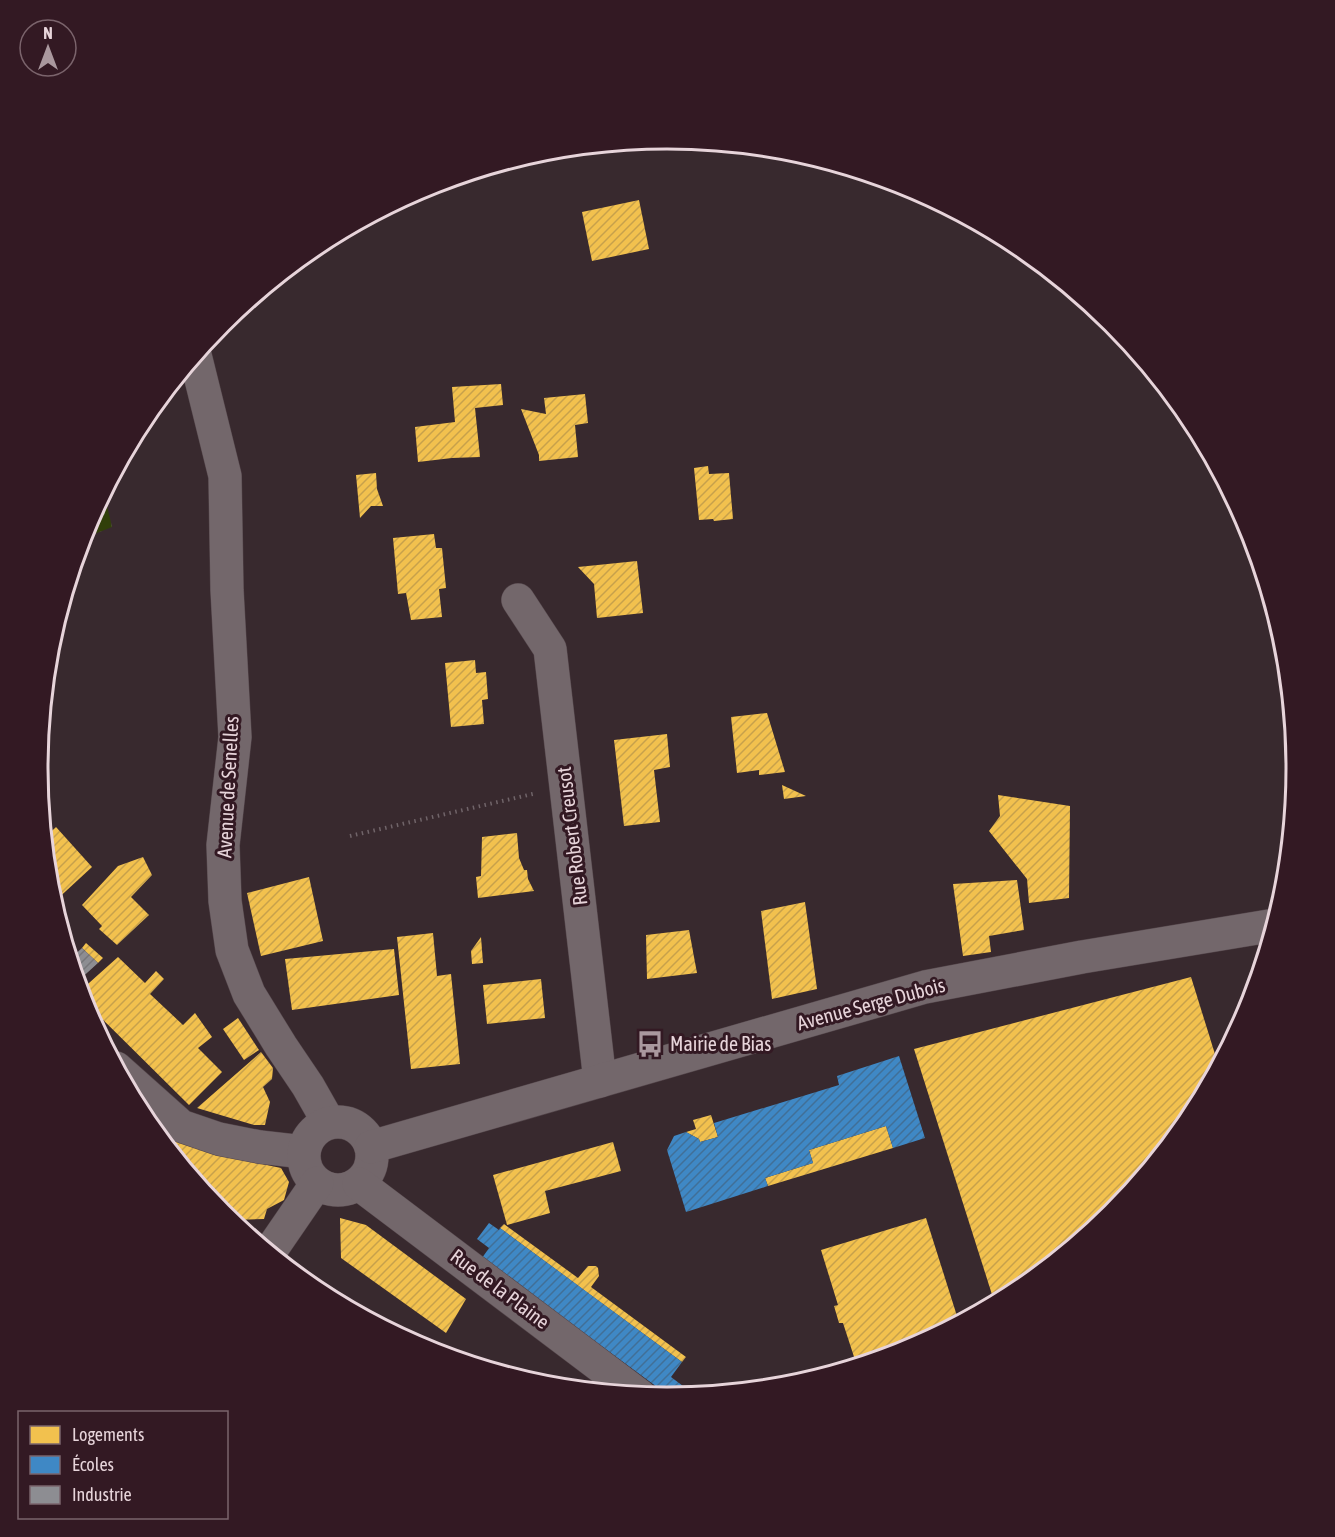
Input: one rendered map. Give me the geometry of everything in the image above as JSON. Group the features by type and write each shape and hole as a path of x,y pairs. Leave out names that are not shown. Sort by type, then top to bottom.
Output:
{"street":[{"name":"Avenue de Senelles","path":"197,366 225,476 226,590 235,736 223,845 225,901 232,950 249,994 329,1123"},
{"name":"Rue Robert Creusot","path":"518,600 550,649 600,1081"},
{"name":"Avenue Serge Dubois","path":"371,1147 924,987 1082,957 1266,927"},
{"path":"135,1085 181,1126 219,1139 260,1148 304,1152"},
{"path":"329,1123 350,1124 359,1129 367,1137 371,1147 373,1157 371,1167 359,1184 349,1189 338,1191 317,1183 309,1174 305,1164 306,1143 312,1134 329,1123"},
{"path":"274,1246 317,1183"},
{"name":"Rue de la Plaine","path":"359,1184 628,1387"}],"path":[{"path":"350,836 566,786"}],"green space":[{"path":"107,506 112,527 94,534"}],"building: Logements":[{"path":"639,200 649,249 592,261 582,212"},
{"path":"501,384 503,405 475,408 480,457 418,462 415,427 455,422 452,387"},
{"path":"585,394 588,423 575,425 578,457 539,461 539,455 521,409 546,414 544,398"},
{"path":"708,466 709,474 729,473 733,519 699,520 694,468"},
{"path":"376,473 377,489 383,506 371,506 360,518 356,475"},
{"path":"434,534 436,548 442,548 446,588 439,589 442,617 411,620 406,593 398,594 393,538"},
{"path":"637,561 643,613 597,618 594,584 578,567"},
{"path":"475,660 476,673 486,672 488,699 482,700 484,724 451,727 445,663"},
{"path":"767,713 785,772 759,775 759,770 737,773 731,717"},
{"path":"667,734 670,767 654,770 660,822 624,826 614,740"},
{"path":"782,785 806,796 784,799"},
{"path":"998,795 1070,806 1069,898 1029,903 1027,879 989,831 1000,816"},
{"path":"56,827 92,867 61,895 53,849 51,831"},
{"path":"517,833 519,858 524,870 527,870 528,879 534,891 478,898 476,877 481,876 482,837"},
{"path":"143,857 152,875 131,897 149,915 117,945 99,929 102,926 82,905 118,866"},
{"path":"309,877 323,941 261,956 247,893"},
{"path":"1017,880 1024,930 989,936 991,952 963,956 953,884"},
{"path":"805,902 817,989 772,999 761,911"},
{"path":"689,930 697,973 647,979 646,935"},
{"path":"433,933 437,976 451,974 460,1064 411,1069 397,937"},
{"path":"481,937 483,963 472,964 471,951"},
{"path":"86,943 103,958 98,963 82,948"},
{"path":"394,949 399,995 292,1010 285,959"},
{"path":"118,957 145,983 156,971 164,979 150,994 183,1025 195,1013 212,1037 198,1048 222,1072 189,1105 100,1017 87,985"},
{"path":"1191,977 1216,1056 1183,1113 1159,1146 1106,1207 1045,1260 992,1296 914,1049"},
{"path":"541,979 545,1018 487,1024 483,985"},
{"path":"238,1018 259,1050 244,1060 223,1029"},
{"path":"261,1052 273,1068 272,1079 263,1087 270,1102 265,1125 254,1125 197,1108"},
{"path":"150,1109 248,1161 281,1168 289,1182 284,1200 267,1209 264,1219 243,1220 176,1146"},
{"path":"711,1115 718,1137 700,1142 699,1139 686,1132 696,1129 693,1120"},
{"path":"886,1126 893,1148 768,1186 765,1178 813,1163 809,1150"},
{"path":"613,1142 621,1171 545,1191 550,1213 507,1225 493,1175"},
{"path":"340,1218 366,1225 466,1299 446,1333 341,1258"},
{"path":"926,1218 957,1316 905,1341 855,1359 843,1323 839,1323 834,1306 838,1305 821,1250"},
{"path":"504,1224 578,1278 588,1266 596,1266 599,1276 591,1287 686,1357 682,1362 500,1228"}],"building: Écoles":[{"path":"899,1056 925,1138 893,1148 886,1126 809,1150 813,1163 765,1178 768,1186 686,1212 667,1150 674,1136 686,1132 699,1139 700,1142 718,1137 714,1123 839,1085 837,1076"},
{"path":"489,1223 499,1230 500,1228 682,1362 671,1377 683,1386 658,1388 482,1258 489,1248 477,1239"}],"building: Industrie":[{"path":"82,948 98,963 84,976 81,968 76,953"}],"place":[{"name":"Mairie de Bias","path":"650,1044"}]}
